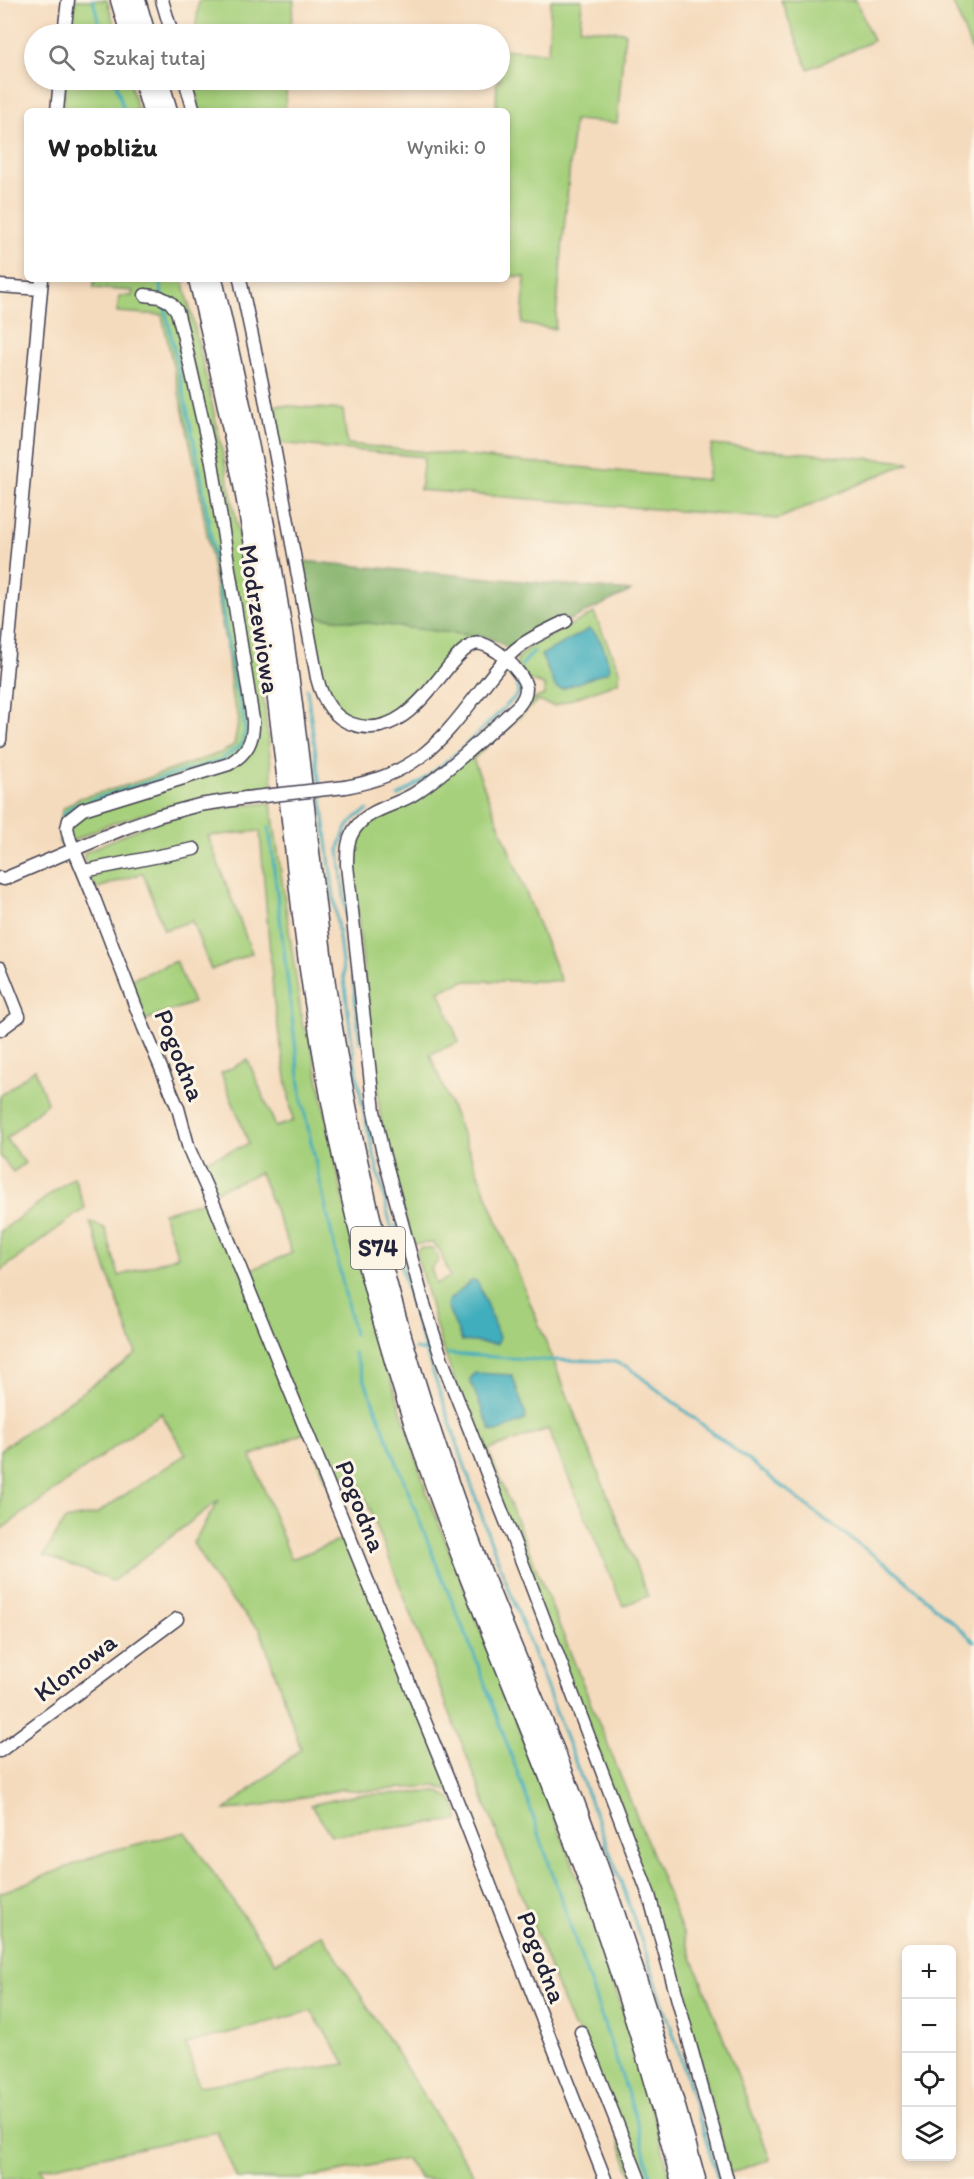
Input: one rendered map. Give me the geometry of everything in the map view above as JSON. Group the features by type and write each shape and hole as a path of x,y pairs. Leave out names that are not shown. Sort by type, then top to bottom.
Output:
{"highway":[{"path":"120,0 127,24"},
{"path":"136,0 143,24"},
{"path":"146,90 151,108"},
{"path":"162,90 167,108"},
{"name":"S74","path":"199,282 218,362 254,542 281,724 313,998 337,1132 364,1253 399,1375 434,1483 472,1586 559,1801 606,1931 648,2065 680,2179"},
{"name":"S74","path":"214,282 244,414 266,528 291,688 314,888 332,1018 351,1128 381,1260 424,1409 457,1503 609,1894 650,2018 696,2179"}],"street":[{"path":"65,24 68,0"},
{"path":"162,0 169,24"},
{"path":"57,108 59,90"},
{"path":"188,90 194,108"},
{"path":"241,282 315,668 321,691 330,708 353,724 363,727 384,726 397,720 411,709 461,653 471,645 478,643 488,645 506,660 523,679 526,686 519,705 431,782 409,797 363,820 356,827 348,843 347,865 374,1111 423,1301 442,1360 528,1577 649,1895 727,2179"},
{"path":"0,286 42,284 0,740"},
{"name":"Modrzewiowa","path":"75,850 67,828 73,815 82,809 229,764 247,749 253,734 253,720 212,462 177,311 170,302 163,298 145,295"},
{"path":"0,878 4,879 158,816 199,805 345,787 383,778 424,755 447,732 506,660 524,643 567,621"},
{"path":"84,872 194,849"},
{"name":"Pogodna","path":"75,850 144,1028 178,1108 189,1149 216,1209 454,1793 605,2179"},
{"path":"0,968 19,1016 0,1030"},
{"name":"Klonowa","path":"0,1750 177,1619"},
{"path":"581,2032 639,2179"}],"green space":[{"path":"72,0 107,0 114,24 70,24"},
{"path":"199,0 294,0 291,24 196,24"},
{"path":"551,0 582,0 580,28 625,32 617,123 574,120 555,329 522,324 525,277 510,276 510,108 496,108 497,90 510,90 510,50 548,53"},
{"path":"781,0 856,0 873,41 808,69"},
{"path":"952,0 974,0 974,56"},
{"path":"64,90 132,90 137,108 63,108"},
{"path":"195,90 286,90 285,108 199,108"},
{"path":"94,282 184,282 216,421 244,563 257,645 273,784 272,789 184,802 107,825 62,846 59,842 62,809 80,798 128,785 223,752 234,745 239,718 232,698 228,658 196,470 162,315 117,312 119,296 132,296 133,291 94,288"},
{"path":"274,406 343,410 347,444 707,480 712,445 910,462 778,519 420,490 424,457 280,443"},
{"path":"302,561 631,591 508,649 497,641 485,637 311,616"},
{"path":"594,613 620,672 618,682 554,706 537,701 473,759 561,981 464,981 439,991 459,1042 430,1054 648,1596 623,1606 548,1429 488,1450 657,1866 770,2159 730,2173 686,2010 440,1341 416,1252 420,1248 432,1248 437,1255 439,1261 431,1268 436,1284 450,1277 440,1250 433,1243 414,1244 412,1241 382,1130 355,894 353,844 362,828 437,784 532,700 544,695 544,685 529,680 517,665 517,659 530,646"},
{"path":"311,616 485,637 471,639 458,647 409,704 395,715 379,721 362,721 348,715 337,705 329,692 319,662"},
{"path":"271,803 303,1027 309,1033 341,1188 374,1325 428,1496 572,1862 623,2011 671,2179 633,2179 580,2032 573,2027 355,1471 327,1483 245,1272 292,1253 260,1173 210,1193 306,1432 251,1456 291,1559 349,1537 454,1793 436,1786 361,1791 343,1789 250,1808 225,1810 301,1749 260,1629 218,1585 193,1543 219,1500 113,1581 44,1555 65,1520 96,1514 186,1454 161,1413 0,1530 0,1450 136,1354 90,1222 105,1228 119,1276 178,1256 163,1213 207,1200 189,1132 201,1162 249,1144 221,1073 248,1060 276,1127 293,1121 274,1003 260,831 208,836 252,953 211,970 192,921 164,930 143,873 95,889 84,853 127,833 172,817 202,810"},
{"path":"176,961 193,1003 145,1020 127,981"},
{"path":"35,1069 47,1103 6,1139 25,1163 13,1172 0,1156 0,1096"},
{"path":"74,1177 85,1208 0,1271 0,1232"},
{"path":"437,1792 451,1799 460,1820 331,1835 311,1805 356,1795"},
{"path":"185,1832 276,1963 322,1934 476,2179 421,2179 406,2159 301,2179 237,2179 217,2132 40,2169 44,2179 0,2179 0,1893 106,1852","holes":["311,2011 346,2064 199,2086 186,2044"]}],"water":[{"path":"589,629 597,636 603,647 609,671 562,689 556,688 541,655"},
{"path":"471,1281 476,1281 479,1285 499,1337 496,1344 462,1341 447,1306 448,1301"},
{"path":"475,1373 512,1375 526,1415 525,1420 497,1432 491,1431 471,1383 470,1379"}],"waterway":[{"path":"93,0 99,24"},
{"path":"118,90 123,108"},
{"path":"160,282 162,294"},
{"path":"88,801 221,760 241,745 245,731 235,686 200,470 164,303"},
{"path":"522,665 534,651"},
{"path":"398,796 446,762 518,694 518,685 512,677"},
{"path":"307,689 320,786"},
{"path":"321,793 354,1059 364,1113 416,1322 488,1534 623,1887 673,2033 718,2179"},
{"path":"61,843 62,818 74,806 82,803"},
{"path":"360,1042 339,849 348,826 356,817 368,810"},
{"path":"269,827 302,1101 354,1334"},
{"path":"370,1120 373,1137"},
{"path":"396,1225 427,1339 426,1349"},
{"path":"415,1349 431,1352"},
{"path":"354,1353 475,1657 525,1793 636,2118 651,2179"},
{"path":"448,1354 541,1360 612,1361 628,1367 828,1522 889,1566 974,1641"}]}
